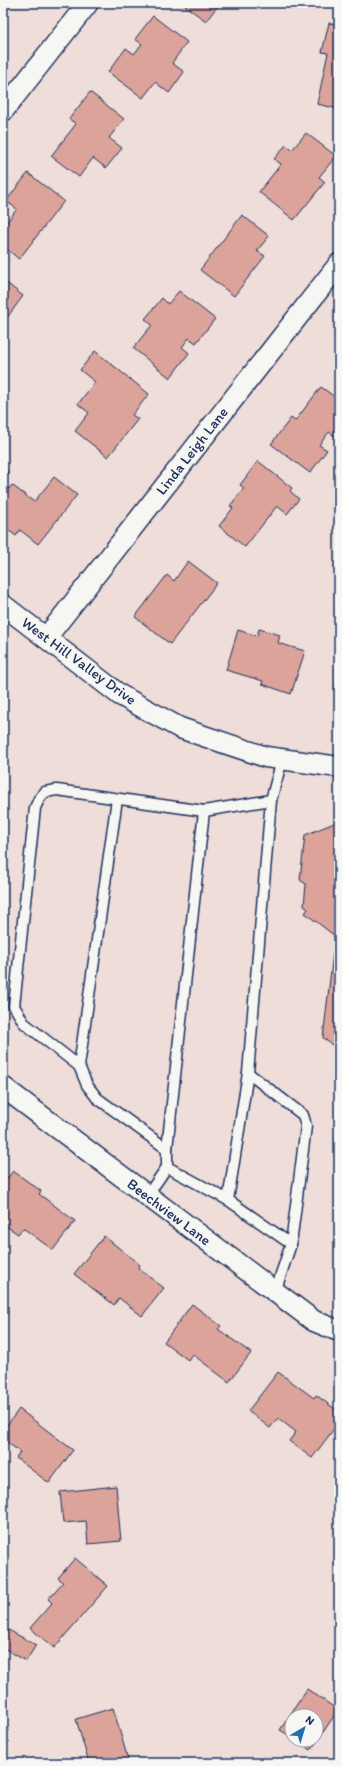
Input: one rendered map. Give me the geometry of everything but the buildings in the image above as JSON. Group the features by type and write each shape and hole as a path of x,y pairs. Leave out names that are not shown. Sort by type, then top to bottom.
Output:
{"street":[{"path":"3,111 88,3"},
{"name":"Linda Leigh Lane","path":"46,638 339,264"},
{"name":"West Hill Valley Drive","path":"3,605 120,695 180,728 266,757 339,767"},
{"name":"Beechview Lane","path":"3,1088 314,1321 339,1331"}],"lane":[{"path":"228,1200 248,1073 271,800 282,760"},
{"path":"79,1066 24,1023 14,1006 35,808 39,799 45,792 57,790 204,811 271,800"},
{"path":"117,799 79,1066 86,1085 97,1098 167,1149"},
{"path":"147,1196 167,1167 167,1149 204,811"},
{"path":"248,1073 303,1115 306,1126 291,1244 275,1292"},
{"path":"167,1167 228,1200 291,1244"}]}
